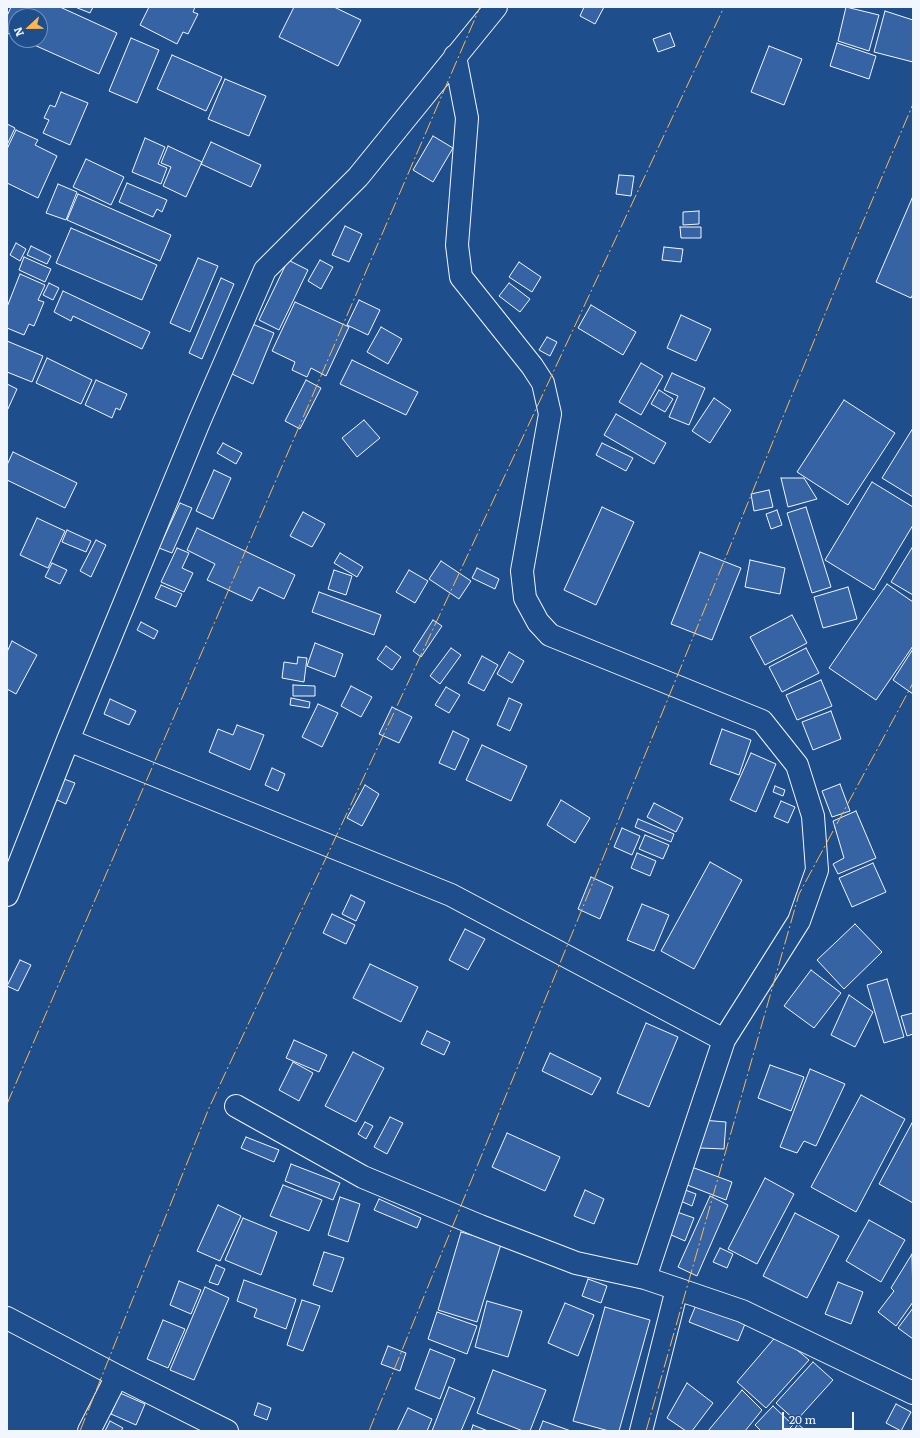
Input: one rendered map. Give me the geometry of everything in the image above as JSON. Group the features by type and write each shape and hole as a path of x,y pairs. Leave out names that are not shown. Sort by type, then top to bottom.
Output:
{"street":[{"path":"7,895 68,740 199,422 265,270 358,177 496,7"},
{"path":"455,56 467,118 456,245 461,277 532,366 543,383 550,414 522,571 525,598 538,622 550,635 762,721 797,765 813,816 817,870 799,921 724,1040 645,1278"},
{"path":"68,740 451,895 724,1040"},
{"path":"236,1106 363,1177 480,1226 576,1263 645,1278 742,1311 913,1393"},
{"path":"641,1431 677,1289"},
{"path":"7,1318 117,1376 227,1431"},
{"path":"89,1431 117,1376"}],"building":[{"path":"60,7 117,33 99,74 41,48 48,48 48,8 11,8"},
{"path":"75,7 93,7 90,13"},
{"path":"149,7 195,7 193,12 198,14 188,34 183,32 177,44 140,25"},
{"path":"294,7 334,7 361,20 338,66 279,37"},
{"path":"584,7 604,7 595,24 580,16"},
{"path":"846,7 879,15 869,51 838,41"},
{"path":"885,11 913,20 913,62 874,52"},
{"path":"8,14 8,33 7,33"},
{"path":"670,33 675,46 658,52 653,39"},
{"path":"131,38 159,50 137,103 109,91"},
{"path":"837,43 876,56 869,79 830,66"},
{"path":"769,46 802,59 784,105 751,92"},
{"path":"172,55 222,77 206,111 157,89"},
{"path":"225,79 266,96 249,136 208,119"},
{"path":"61,92 88,103 70,145 43,133 49,120 44,118 50,105 55,107"},
{"path":"7,124 15,128 7,145"},
{"path":"16,130 38,140 35,145 57,156 38,198 7,183 7,149"},
{"path":"433,136 453,148 433,182 413,170"},
{"path":"145,138 165,147 158,164 167,168 161,184 132,172"},
{"path":"211,142 261,165 251,187 201,164"},
{"path":"168,146 202,162 186,197 163,186 171,167 161,163"},
{"path":"86,159 124,177 111,205 73,187"},
{"path":"619,175 634,176 631,196 616,194"},
{"path":"127,183 167,200 162,212 157,209 153,217 119,202"},
{"path":"58,184 77,192 66,220 46,213"},
{"path":"78,194 171,235 160,261 67,220"},
{"path":"913,196 913,294 911,298 876,282"},
{"path":"699,211 699,224 683,225 683,212"},
{"path":"345,226 362,234 349,262 332,255"},
{"path":"680,227 701,227 701,238 681,238"},
{"path":"71,228 157,265 142,300 56,263"},
{"path":"16,243 26,249 20,261 10,255"},
{"path":"31,246 51,256 47,264 27,255"},
{"path":"664,247 683,249 681,262 662,260"},
{"path":"24,257 51,269 45,282 19,270"},
{"path":"198,258 218,266 190,332 170,323"},
{"path":"288,260 308,270 279,330 259,320"},
{"path":"320,260 333,267 321,289 308,281"},
{"path":"519,262 541,277 532,292 509,277"},
{"path":"20,274 45,285 38,300 44,302 34,326 29,324 24,335 7,328 7,307"},
{"path":"221,278 234,284 202,359 189,353"},
{"path":"49,283 59,288 53,300 43,295"},
{"path":"509,283 530,299 520,312 499,296"},
{"path":"63,291 150,332 142,349 73,316 71,321 54,312"},
{"path":"359,300 380,310 368,335 347,325"},
{"path":"295,302 349,327 326,376 311,368 307,377 292,370 295,362 272,351"},
{"path":"591,305 636,332 623,355 578,328"},
{"path":"681,315 711,329 696,361 667,348"},
{"path":"250,323 274,333 253,384 230,373"},
{"path":"381,327 402,339 388,364 367,352"},
{"path":"547,337 557,342 550,356 539,350"},
{"path":"7,341 43,356 32,382 7,372"},
{"path":"47,358 92,380 81,404 36,383"},
{"path":"352,360 418,392 406,415 340,384"},
{"path":"641,363 663,376 641,415 619,402"},
{"path":"672,373 705,388 689,425 669,417 678,396 664,390"},
{"path":"96,380 127,394 120,410 116,408 112,418 85,405"},
{"path":"306,380 321,388 300,429 285,421"},
{"path":"7,384 17,389 7,411"},
{"path":"659,390 673,399 665,412 651,404"},
{"path":"714,398 731,410 710,443 692,431"},
{"path":"844,400 895,433 848,505 797,472"},
{"path":"616,414 666,443 654,464 604,435"},
{"path":"364,420 380,438 357,457 342,438"},
{"path":"913,428 913,497 882,478"},
{"path":"223,443 242,453 236,464 217,453"},
{"path":"602,443 633,458 626,471 596,455"},
{"path":"13,452 77,483 65,508 7,480 7,465"},
{"path":"214,470 231,478 213,519 196,511"},
{"path":"781,478 804,478 817,499 788,507"},
{"path":"872,482 913,507 913,525 874,590 825,560"},
{"path":"769,490 773,507 754,511 751,494"},
{"path":"180,503 192,508 172,553 159,548"},
{"path":"602,507 634,522 596,605 564,590"},
{"path":"806,507 831,587 812,593 787,513"},
{"path":"777,510 782,525 771,529 766,514"},
{"path":"303,512 325,524 312,547 290,536"},
{"path":"37,518 65,531 48,568 20,555"},
{"path":"197,528 295,575 284,599 259,587 252,601 207,580 215,564 187,550"},
{"path":"67,530 91,541 86,552 62,542"},
{"path":"96,540 106,545 91,577 80,571"},
{"path":"913,546 913,595 891,582"},
{"path":"177,548 189,553 182,568 193,573 184,592 161,582"},
{"path":"700,552 741,568 712,640 671,624"},
{"path":"340,553 363,567 357,577 334,563"},
{"path":"750,560 785,568 780,594 745,587"},
{"path":"441,561 471,581 459,599 429,579"},
{"path":"52,563 67,570 60,584 45,577"},
{"path":"477,568 499,579 495,589 472,578"},
{"path":"334,570 352,576 346,595 328,589"},
{"path":"409,570 428,581 415,603 396,592"},
{"path":"887,584 913,602 913,646 876,700 829,668"},
{"path":"161,585 182,594 176,607 155,598"},
{"path":"848,587 857,619 823,628 814,597"},
{"path":"319,592 381,615 374,635 312,612"},
{"path":"792,615 807,643 765,665 750,637"},
{"path":"433,620 442,626 421,657 413,651"},
{"path":"141,622 158,631 154,639 137,630"},
{"path":"12,641 37,655 16,694 7,689 7,652"},
{"path":"315,643 343,654 335,677 307,666"},
{"path":"386,646 401,657 392,670 377,659"},
{"path":"451,648 461,655 440,684 430,676"},
{"path":"806,648 819,673 782,692 769,667"},
{"path":"913,649 913,694 893,680"},
{"path":"509,652 524,661 512,683 497,674"},
{"path":"482,656 498,665 484,691 468,683"},
{"path":"298,657 307,658 304,682 282,678 284,662 297,664"},
{"path":"821,680 832,706 797,720 786,695"},
{"path":"293,685 315,686 315,696 293,696"},
{"path":"351,686 372,697 361,717 341,706"},
{"path":"446,687 460,695 449,713 435,705"},
{"path":"291,698 310,702 309,708 290,705"},
{"path":"509,698 522,704 510,731 497,725"},
{"path":"110,699 136,711 129,725 104,714"},
{"path":"318,704 338,713 322,747 302,737"},
{"path":"392,707 412,717 399,743 379,734"},
{"path":"831,711 841,739 813,750 802,722"},
{"path":"237,725 264,735 250,770 209,752 218,729 233,735"},
{"path":"722,729 751,740 739,775 710,764"},
{"path":"453,731 469,739 455,770 439,763"},
{"path":"482,745 527,766 511,801 466,780"},
{"path":"751,753 776,764 756,812 730,800"},
{"path":"272,768 285,774 278,791 265,785"},
{"path":"64,779 75,783 66,804 55,799"},
{"path":"840,784 850,811 832,817 822,791"},
{"path":"365,785 379,794 362,826 347,818"},
{"path":"775,786 785,790 783,796 773,792"},
{"path":"561,800 590,818 575,843 547,825"},
{"path":"781,801 795,807 788,823 774,817"},
{"path":"654,803 683,818 676,832 647,817"},
{"path":"856,811 876,858 838,874 833,864 844,858 833,821"},
{"path":"638,819 674,834 671,842 635,827"},
{"path":"622,828 640,836 632,855 614,847"},
{"path":"645,835 669,845 663,859 639,849"},
{"path":"637,853 656,861 650,876 631,868"},
{"path":"710,862 742,880 694,969 661,951"},
{"path":"873,863 886,892 852,907 839,878"},
{"path":"591,877 613,887 600,919 578,909"},
{"path":"351,895 365,902 356,921 342,914"},
{"path":"642,904 669,915 654,951 627,940"},
{"path":"332,914 355,925 346,944 323,933"},
{"path":"855,924 882,952 844,989 817,960"},
{"path":"465,929 485,939 468,970 449,960"},
{"path":"20,960 31,965 18,991 7,986"},
{"path":"370,964 418,987 401,1022 353,998"},
{"path":"811,970 841,993 814,1028 784,1006"},
{"path":"887,979 904,1037 884,1043 867,985"},
{"path":"849,995 873,1012 855,1047 831,1035"},
{"path":"913,1013 913,1034 907,1036 901,1016"},
{"path":"646,1023 678,1037 649,1107 617,1093"},
{"path":"427,1031 450,1042 444,1055 421,1044"},
{"path":"294,1040 327,1055 319,1072 286,1058"},
{"path":"353,1052 384,1068 356,1122 325,1106"},
{"path":"550,1053 601,1078 592,1095 542,1071"},
{"path":"293,1062 313,1073 299,1101 279,1090"},
{"path":"770,1065 804,1077 791,1111 758,1098"},
{"path":"810,1069 845,1084 816,1146 804,1141 797,1153 780,1147"},
{"path":"861,1095 905,1119 856,1212 811,1187"},
{"path":"390,1117 403,1123 387,1154 374,1147"},
{"path":"702,1120 726,1122 724,1149 700,1148"},
{"path":"365,1122 373,1126 366,1139 358,1134"},
{"path":"913,1123 913,1203 879,1184"},
{"path":"507,1133 560,1157 545,1191 492,1167"},
{"path":"246,1137 279,1150 274,1162 241,1148"},
{"path":"291,1164 340,1183 333,1200 285,1181"},
{"path":"689,1166 732,1182 726,1200 682,1183"},
{"path":"765,1178 794,1194 757,1264 728,1249"},
{"path":"283,1185 322,1200 309,1231 270,1216"},
{"path":"680,1188 696,1194 692,1206 676,1199"},
{"path":"585,1190 604,1199 594,1224 574,1216"},
{"path":"710,1196 728,1205 697,1276 678,1267"},
{"path":"340,1197 360,1204 348,1242 328,1235"},
{"path":"379,1199 421,1218 417,1228 374,1210"},
{"path":"218,1205 241,1216 220,1261 197,1251"},
{"path":"677,1212 694,1218 685,1241 669,1234"},
{"path":"795,1213 839,1236 807,1298 763,1276"},
{"path":"243,1218 277,1232 261,1275 225,1260"},
{"path":"869,1220 905,1240 881,1282 846,1261"},
{"path":"461,1232 501,1244 477,1322 438,1310"},
{"path":"720,1248 733,1254 727,1268 713,1262"},
{"path":"324,1252 344,1258 332,1292 313,1285"},
{"path":"912,1254 913,1302 896,1326 878,1312 894,1291 891,1288"},
{"path":"216,1265 225,1269 218,1285 209,1282"},
{"path":"588,1279 607,1286 601,1303 582,1296"},
{"path":"244,1280 296,1299 286,1329 254,1317 257,1309 237,1301"},
{"path":"179,1281 201,1290 191,1314 170,1305"},
{"path":"838,1282 863,1292 851,1324 825,1314"},
{"path":"205,1287 229,1298 194,1380 170,1370"},
{"path":"302,1300 320,1306 303,1351 287,1345"},
{"path":"487,1301 522,1311 508,1357 475,1347"},
{"path":"565,1303 594,1315 578,1356 548,1343"},
{"path":"696,1305 745,1324 738,1341 689,1322"},
{"path":"605,1307 650,1320 619,1431 609,1431 573,1421"},
{"path":"913,1308 913,1339 898,1328"},
{"path":"437,1312 477,1326 467,1354 428,1339"},
{"path":"163,1320 185,1329 168,1368 147,1359"},
{"path":"778,1334 809,1360 766,1408 737,1382"},
{"path":"388,1346 406,1353 400,1371 381,1364"},
{"path":"430,1349 455,1359 440,1399 415,1389"},
{"path":"813,1362 833,1380 796,1421 776,1403"},
{"path":"493,1370 546,1390 530,1431 523,1431 477,1413"},
{"path":"687,1383 713,1403 692,1431 686,1431 667,1418"},
{"path":"449,1387 475,1398 461,1431 432,1431"},
{"path":"742,1390 762,1410 745,1431 708,1431"},
{"path":"120,1393 145,1404 136,1425 111,1414"},
{"path":"258,1403 271,1408 267,1420 254,1415"},
{"path":"896,1404 911,1412 901,1431 886,1423"},
{"path":"773,1406 793,1425 787,1431 761,1431 755,1425"},
{"path":"408,1408 432,1419 427,1431 397,1431"},
{"path":"110,1421 123,1428 121,1431 105,1431"},
{"path":"543,1421 571,1431 539,1431"},
{"path":"798,1424 806,1431 793,1431"},
{"path":"473,1425 488,1431 471,1431"}],"power":[{"path":"7,1104 480,7"},
{"path":"80,1431 209,1108 724,7"},
{"path":"369,1431 854,243 913,104"},
{"path":"646,1431 799,894 913,683"}]}
